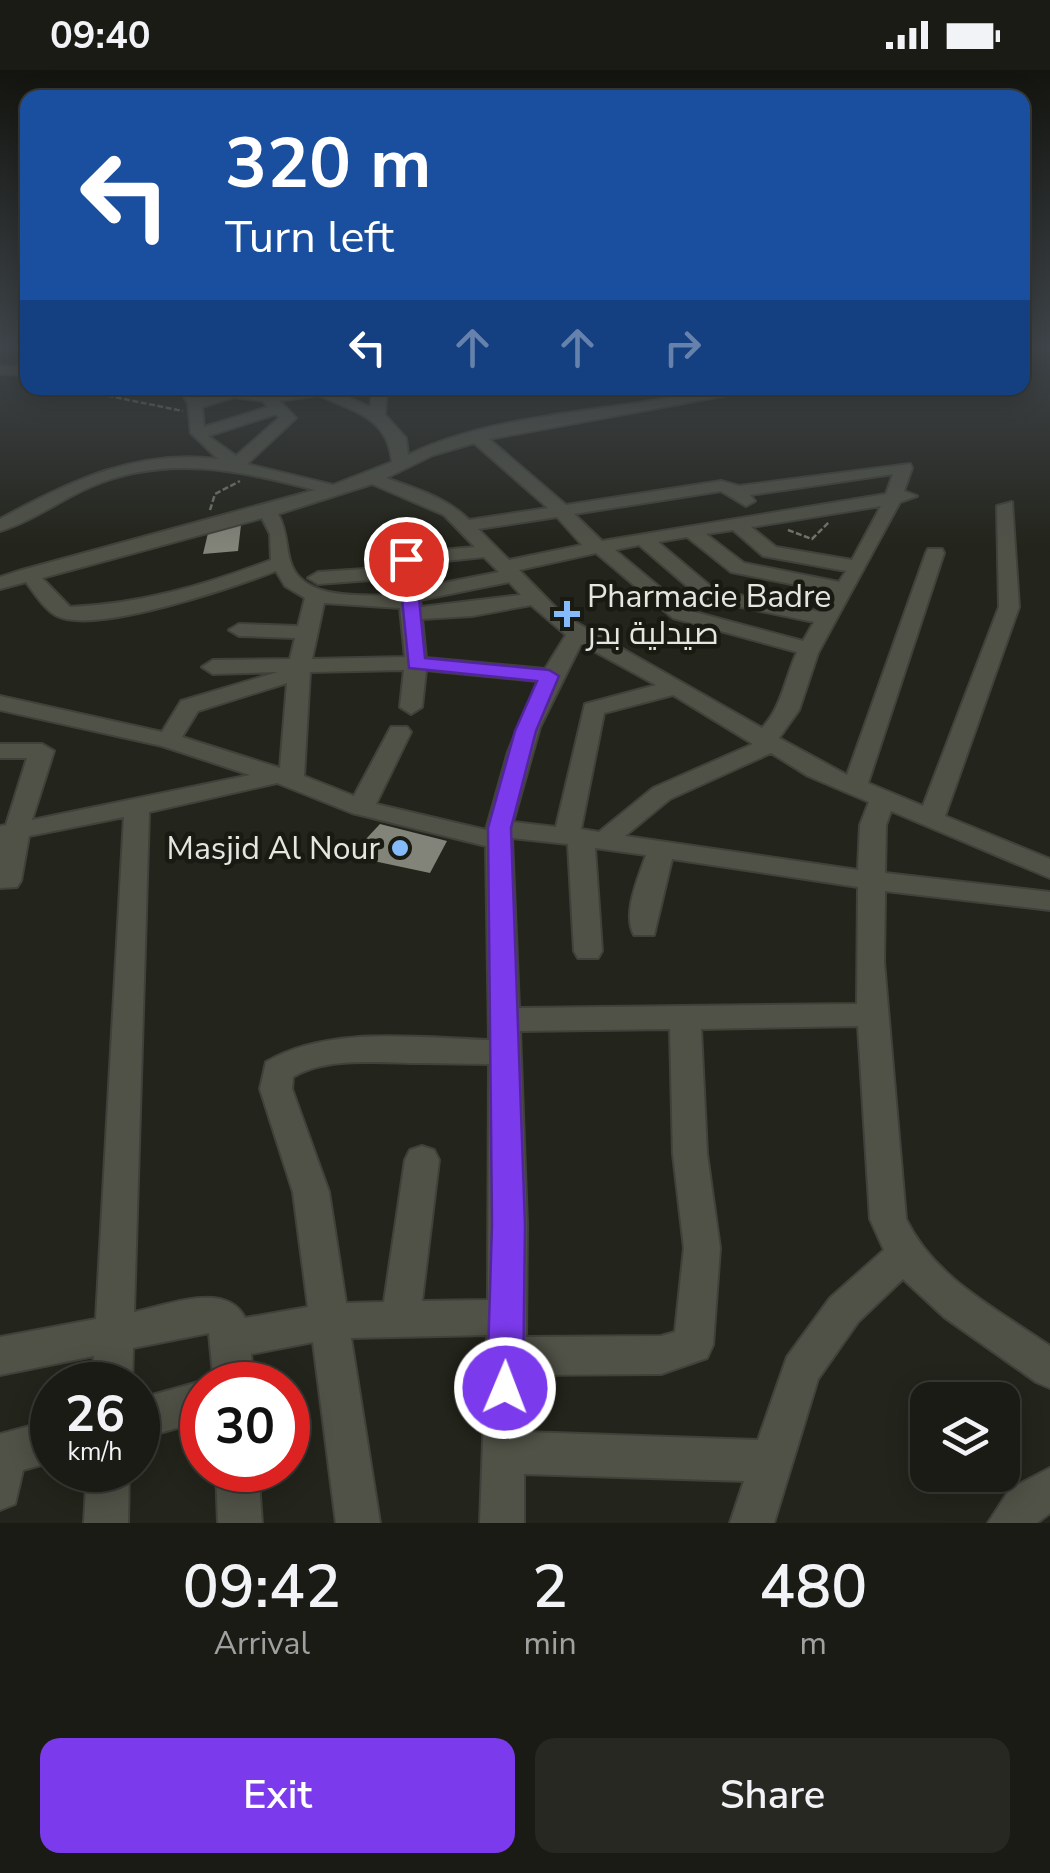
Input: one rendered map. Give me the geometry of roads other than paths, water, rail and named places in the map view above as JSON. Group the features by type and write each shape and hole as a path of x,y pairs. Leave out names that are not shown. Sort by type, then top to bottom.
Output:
{"street":[{"path":"195,413 206,447 240,465 337,491"},
{"path":"199,434 249,413"},
{"path":"0,526 127,468 240,465 286,423 284,413"},
{"path":"372,413 398,438 401,465"},
{"path":"0,583 337,491 477,437 601,413"},
{"path":"477,437 561,510 596,547 680,614 809,650"},
{"path":"585,838 659,793 766,743 790,710 809,650 903,497 904,468 736,492"},
{"path":"372,478 428,498 465,526 577,634 676,687 766,743 868,794 1050,868"},
{"path":"465,526 721,486 736,492 766,518"},
{"path":"410,604 596,547 903,497"},
{"path":"931,820 1009,607 1006,506"},
{"path":"268,512 279,534 281,563 292,582 410,604 472,610 536,598"},
{"path":"736,523 770,552 858,567"},
{"path":"691,531 738,568 846,588"},
{"path":"643,539 711,596 828,619"},
{"path":"411,707 416,664 406,559 488,551"},
{"path":"935,552 879,726 868,794 873,826 871,1015 888,1219 906,1253 968,1313 1050,1369"},
{"path":"29,574 60,610 78,613 185,596 281,563"},
{"path":"317,587 405,572"},
{"path":"284,778 305,632 317,587"},
{"path":"239,630 305,632"},
{"path":"502,1523 505,1036 499,835 521,744 549,676 577,634"},
{"path":"214,667 416,664 549,676"},
{"path":"168,740 189,706 300,668"},
{"path":"588,952 585,838 593,709 676,687"},
{"path":"2,708 168,740 362,808 499,835 585,838 871,882 1050,901"},
{"path":"7,881 8,833 42,751 79,721"},
{"path":"362,808 399,732"},
{"path":"0,750 42,751"},
{"path":"8,833 284,778"},
{"path":"113,1362 137,807"},
{"path":"644,928 647,895 662,848"},
{"path":"358,1523 311,1192 276,1089 277,1072 294,1059 334,1053 685,1018 871,1015"},
{"path":"506,1356 661,1355 676,1354 693,1345 702,1248 690,1154 685,1018"},
{"path":"401,1320 422,1160"},
{"path":"752,1523 801,1370 844,1310 906,1253"},
{"path":"0,1356 214,1314 226,1319 233,1362"},
{"path":"232,1339 328,1321 506,1317"},
{"path":"1,1466 30,1452"},
{"path":"504,1452 770,1461"},
{"path":"1010,1523 1026,1504 1050,1488"},
{"path":"106,1523 107,1492"},
{"path":"238,1492 240,1523"}],"place":[{"name":"Pharmacie Badre صيدلية بدر","path":"567,614"},
{"name":"Masjid Al Nour","path":"400,848"}]}
